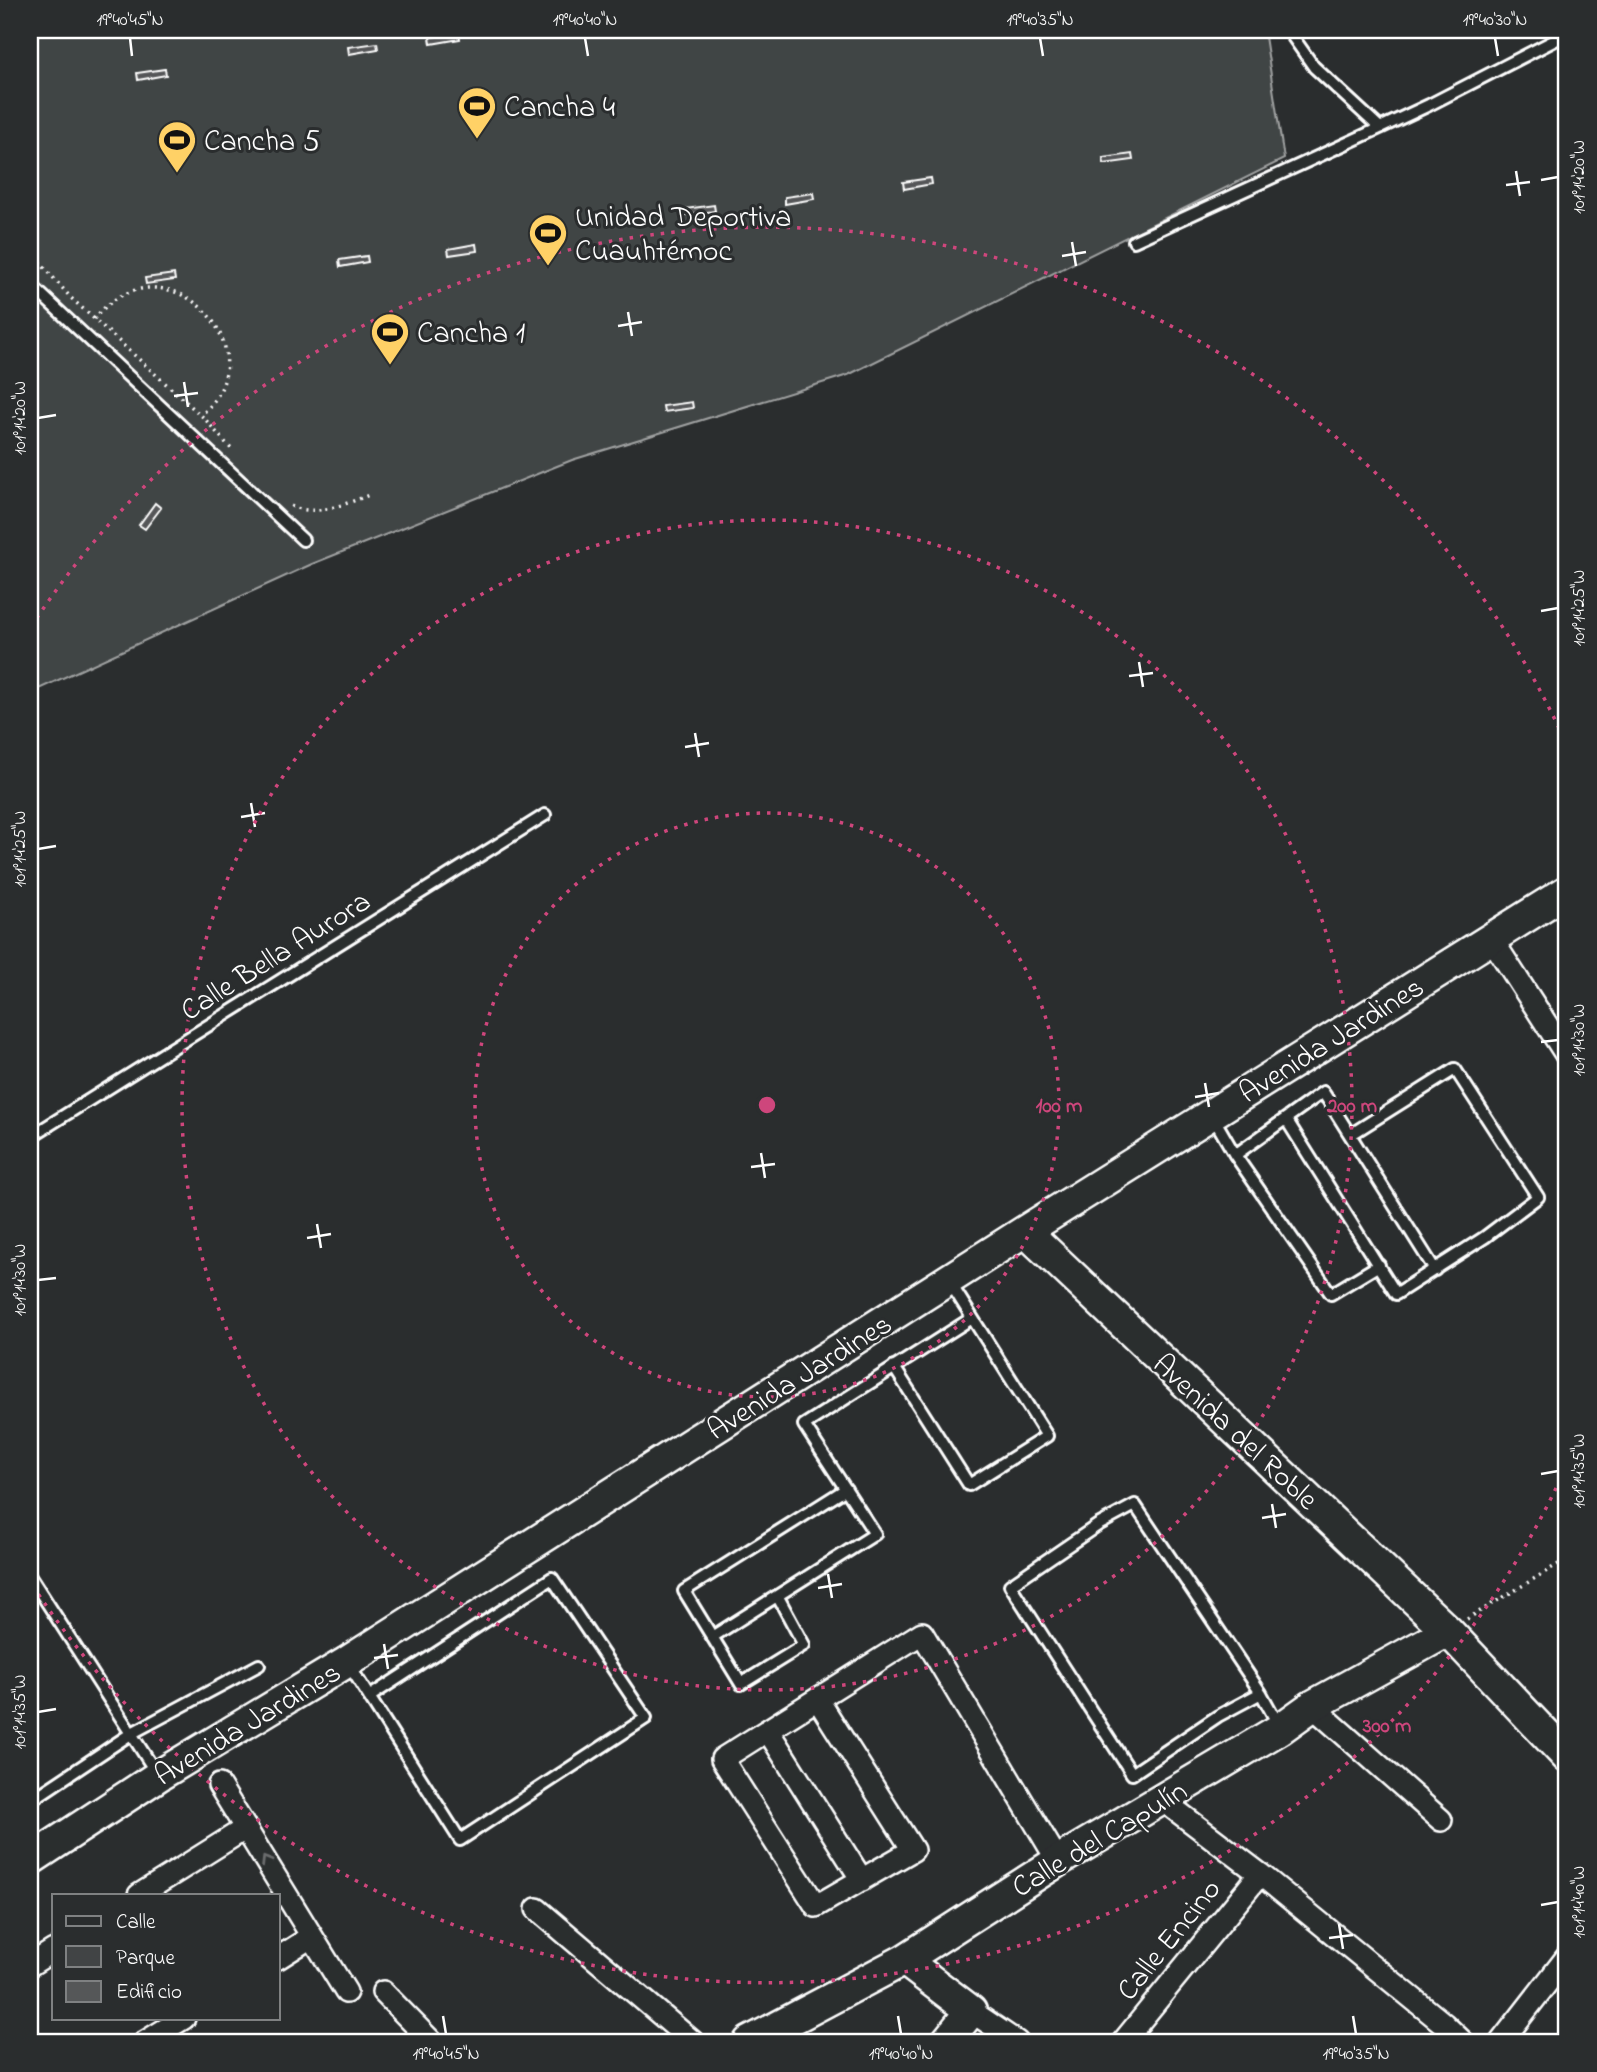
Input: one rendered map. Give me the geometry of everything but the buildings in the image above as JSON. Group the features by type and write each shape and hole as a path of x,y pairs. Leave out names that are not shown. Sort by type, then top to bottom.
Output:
{"street":[{"name":"Avenida Jardines","path":"30,1860 158,1776 347,1662 1025,1231 1567,891"},
{"path":"1491,938 1567,1056"},
{"name":"Avenida del Roble","path":"1025,1231 1448,1631 1567,1757"},
{"name":"Calle del Capulín","path":"749,2042 904,1960 1058,1861 1280,1729 1312,1706 1448,1631"},
{"path":"818,1700 913,1850 816,1906 722,1759 922,1633 1058,1861"},
{"path":"1312,1706 1441,1820"},
{"path":"768,1731 862,1880"},
{"path":"219,1785 345,1993"},
{"path":"1161,1799 1259,1874 1463,2042"},
{"path":"141,1894 246,1828"},
{"name":"Calle Encino","path":"1123,2042 1259,1874"},
{"path":"537,1909 693,2042"},
{"path":"280,1957 311,1937"},
{"path":"30,1965 52,1951"},
{"path":"1501,2042 1567,1958"},
{"path":"904,1960 1017,2042"},
{"path":"383,1992 432,2042"},
{"path":"946,2042 971,2011"},
{"path":"145,2042 181,2020"}],"lane":[{"path":"1288,30 1314,67 1380,128"},
{"path":"1134,241 1429,105 1567,34"},
{"path":"30,284 303,540"},
{"name":"Calle Bella Aurora","path":"30,1137 545,815"},
{"path":"1286,1119 1395,1294 1435,1270 1538,1197 1455,1069 1350,1135"},
{"path":"1236,1154 1323,1092 1435,1270"},
{"path":"1211,1115 1331,1294 1378,1265"},
{"path":"894,1367 969,1485 1047,1436 949,1281"},
{"path":"712,1637 875,1534 804,1425 972,1318"},
{"path":"778,1597 804,1645 741,1684 684,1591 846,1489"},
{"path":"1261,1693 1218,1716 1132,1774 1010,1585 1098,1525 1135,1505 1261,1693 1280,1729"},
{"path":"30,1576 158,1776"},
{"path":"347,1662 369,1697 460,1840 646,1718 552,1578 369,1697"},
{"path":"30,1801 132,1733 259,1665"}],"path":[{"path":"30,251 71,298 201,415 239,458"},
{"path":"93,318 118,297 141,289 166,289 190,298 205,309 219,329 226,354 224,379 211,406 201,415"},
{"path":"281,502 299,510 334,508 369,495"},
{"path":"1448,1631 1567,1559"}],"green space":[{"name":"Unidad Deportiva Cuauhtémoc","path":"30,30 1264,30 1284,159 848,375 572,460 312,564 30,693"}],"place":[{"name":"Cancha 4","path":"477,140"},
{"name":"Cancha 5","path":"177,174"},
{"name":"Unidad Deportiva Cuauhtémoc","path":"548,267"},
{"name":"Cancha 1","path":"390,366"}]}
